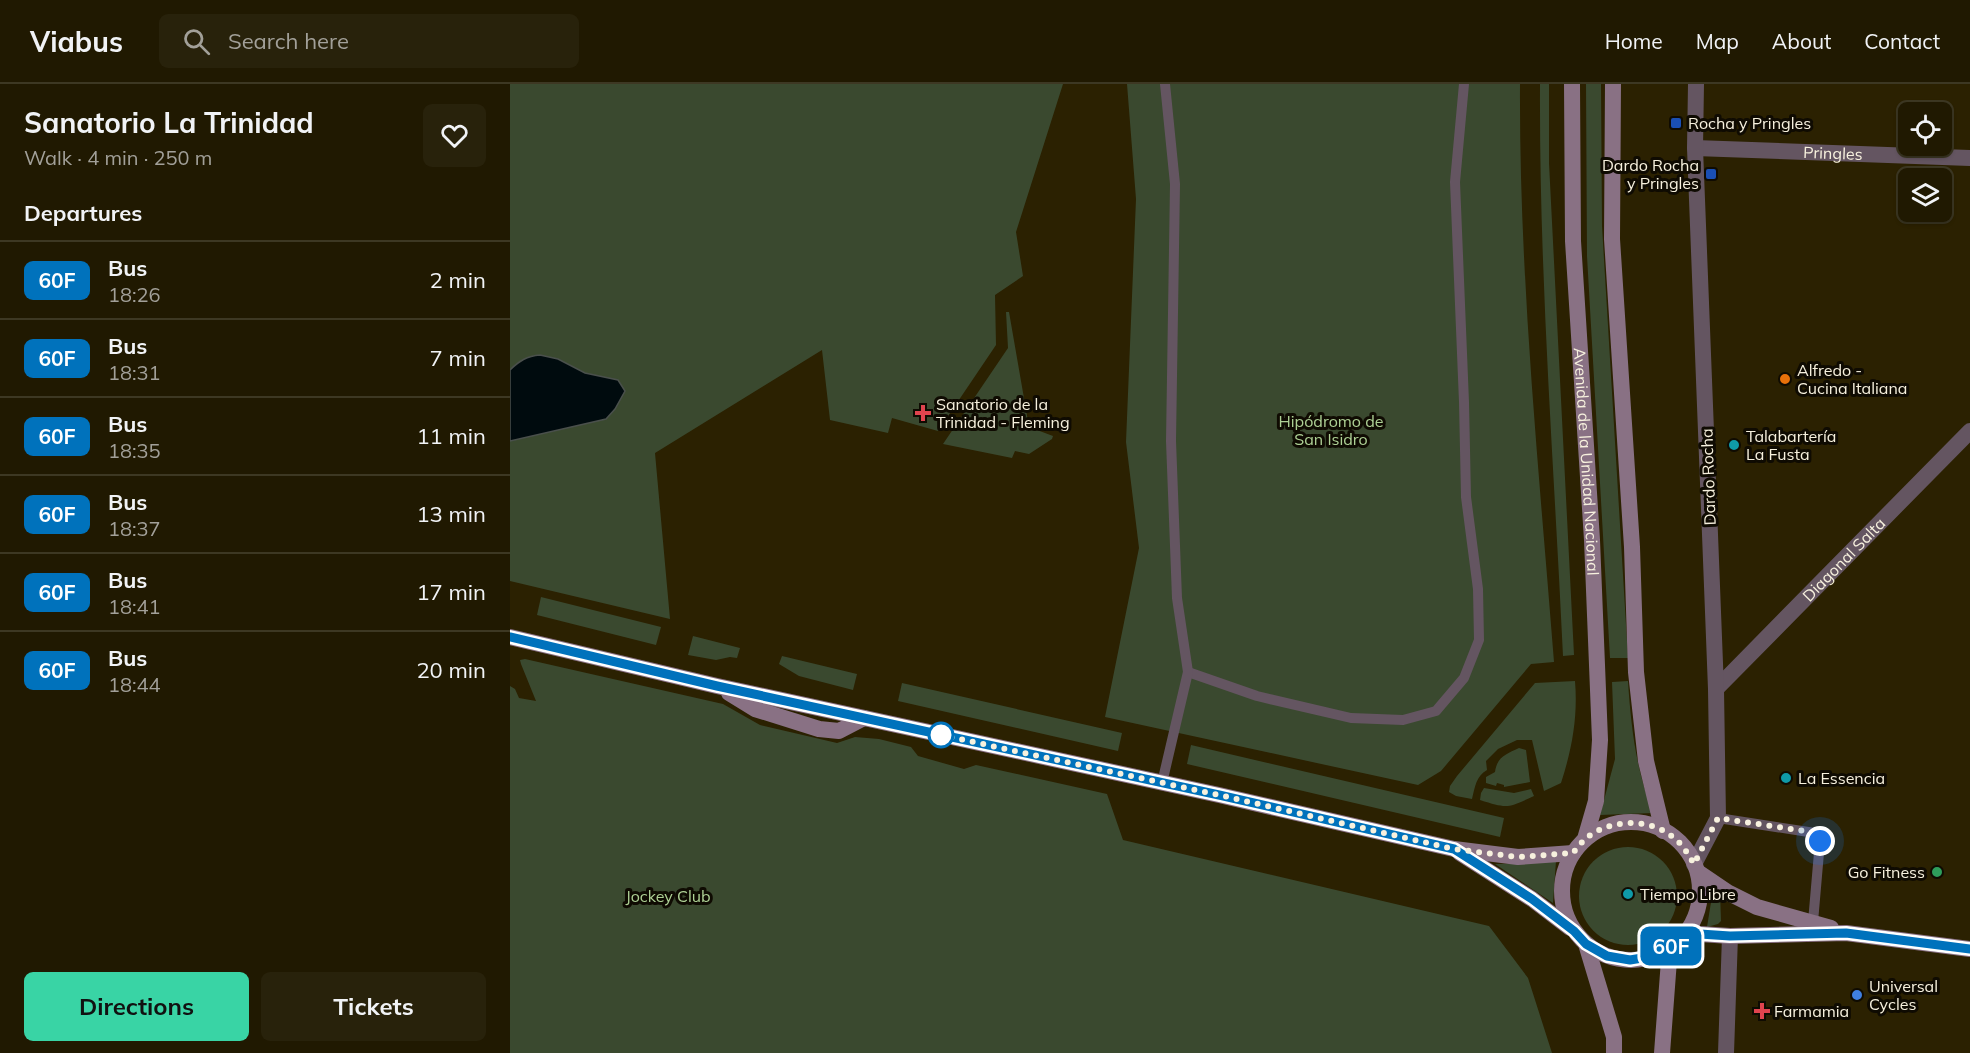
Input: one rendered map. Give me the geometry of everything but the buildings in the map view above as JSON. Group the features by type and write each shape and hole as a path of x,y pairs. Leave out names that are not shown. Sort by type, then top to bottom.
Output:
{"main road":[{"name":"Avenida de la Unidad Nacional","path":"1572,84 1573,241 1592,540 1600,740 1596,801 1585,839"},
{"path":"1613,84 1612,240 1632,547 1636,672 1646,761 1663,831"},
{"path":"510,637 717,686 754,709 819,729 839,731 864,718 1454,849 1518,857 1573,853"},
{"path":"1454,849 1532,899 1574,931 1586,944 1607,956 1630,960 1654,956 1670,947 1685,933 1696,912 1701,888 1696,868 1687,851 1673,837 1642,823 1619,823 1585,839 1573,853 1564,874 1562,894 1565,913 1574,931"},
{"path":"1696,868 1729,893 1756,907 1846,933"},
{"path":"1685,933 1730,936 1846,933 1970,949"},
{"path":"1586,944 1614,1037 1614,1053"},
{"path":"1662,1053 1670,947"}],"street":[{"name":"Dardo Rocha","path":"1696,84 1695,148 1716,689 1718,818 1696,868"},
{"name":"Pringles","path":"1695,148 1970,158"},
{"name":"Diagonal Salta","path":"1716,689 1970,431"},
{"path":"1726,1053 1730,936"}],"lane":[{"path":"1162,783 1188,672 1176,576 1171,441 1175,184 1166,84"},
{"path":"1188,672 1257,696 1351,718 1403,720 1436,711 1464,678 1479,640 1478,589 1466,496 1455,182 1464,84"},
{"path":"1718,818 1815,833 1820,841 1813,922"}],"green space":[{"path":"510,84 1063,84 1016,232 1023,276 995,295 996,345 938,431 892,418 888,433 830,420 822,350 655,453 670,619 510,581"},
{"name":"Hipódromo de San Isidro","path":"1127,84 1520,84 1526,301 1554,662 1531,664 1441,771 1418,785 1105,717 1139,548 1126,442 1136,199"},
{"path":"1540,84 1549,84 1549,163 1574,655 1563,656 1544,299"},
{"path":"1586,84 1601,84 1602,226 1628,658 1610,658 1587,256"},
{"path":"1006,312 1009,312 1029,427 1053,436 1052,439 1029,454 1015,451 1012,458 943,444 1008,348"},
{"path":"541,597 661,627 656,645 537,615"},
{"path":"693,636 740,648 737,658 716,660 688,655"},
{"path":"782,656 857,674 853,690 799,676 779,664"},
{"name":"Jockey Club","path":"525,659 723,704 760,725 837,743 855,737 879,739 911,747 918,756 964,769 976,765 1107,794 1123,840 1489,926 1528,978 1552,1053 510,1053 510,686 515,689 519,698 536,701 521,664 520,660"},
{"path":"1575,681 1576,707 1573,733 1561,783 1544,791 1532,740 1517,740 1498,749 1486,761 1487,770 1478,779 1472,799 1449,792 1457,776 1535,683"},
{"path":"1628,681 1635,748 1642,781 1653,813 1600,815 1615,759 1612,682"},
{"path":"902,683 1122,733 1118,751 898,701"},
{"path":"1191,745 1504,818 1500,837 1187,764"},
{"path":"1519,748 1526,750 1530,782 1504,787 1497,783 1496,786 1486,783 1486,777 1495,772 1500,759"},
{"path":"1484,788 1514,793 1531,789 1534,796 1513,805 1503,806 1480,800"},
{"path":"1628,847 1647,850 1663,861 1674,877 1677,896 1674,915 1663,931 1647,942 1628,945 1609,942 1593,931 1582,915 1579,896 1582,877 1593,861 1609,850"},
{"path":"1556,861 1553,903 1495,864 1535,863"},
{"path":"1713,890 1720,892 1721,921 1707,927"}],"shaded area":[{"path":"540,355 558,359 585,373 618,380 625,391 615,409 606,419 510,441 510,370 531,356"}],"bus line":[{"name":"60F","path":"510,637 899,727 1219,795 1454,849 1532,899 1574,931 1586,944 1607,956 1630,960 1654,956 1670,947 1685,933 1730,936 1846,933 1970,949"}],"place":[{"name":"Rocha y Pringles","path":"1676,123"},
{"name":"Dardo Rocha y Pringles","path":"1711,174"},
{"name":"Alfredo - Cucina Italiana","path":"1785,379"},
{"name":"Sanatorio de la Trinidad - Fleming","path":"923,413"},
{"name":"Talabartería La Fusta","path":"1734,445"},
{"name":"La Essencia","path":"1786,778"},
{"name":"Go Fitness","path":"1937,872"},
{"name":"Tiempo Libre","path":"1628,894"},
{"name":"Universal Cycles","path":"1857,995"},
{"name":"Farmamia","path":"1762,1011"}],"route":[{"path":"941,735 1454,849 1518,857 1573,853 1585,839 1619,823 1642,823 1663,831 1687,851 1694,864 1718,818 1811,832 1818,836 1820,841"}]}
